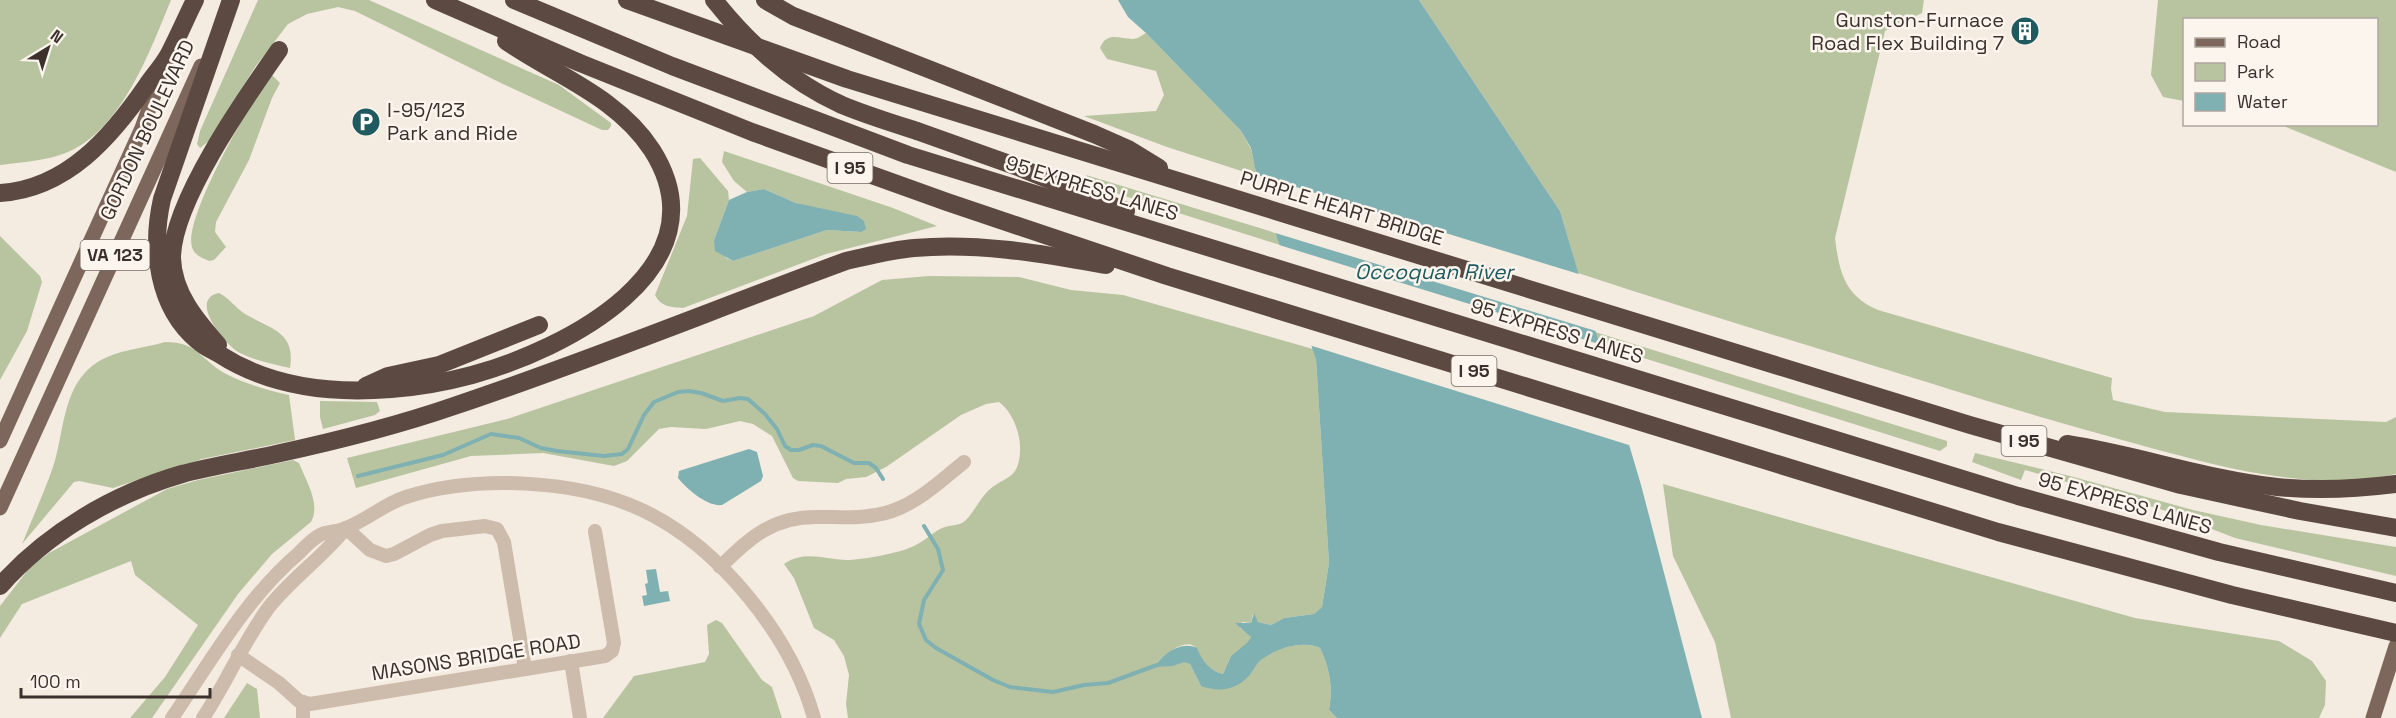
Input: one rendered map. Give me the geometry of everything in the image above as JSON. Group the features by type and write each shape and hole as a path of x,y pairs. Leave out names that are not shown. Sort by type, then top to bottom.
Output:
{"highway":[{"name":"GORDON BOULEVARD","path":"168,56 195,0"},
{"name":"I 95","path":"435,0 635,86 753,132 926,195 1167,276 2095,560 2243,598 2396,633"},
{"name":"95 EXPRESS LANES","path":"514,0 672,66 869,142 2090,517 2219,552 2396,593"},
{"name":"I 95","path":"627,0 830,73 1184,182"},
{"path":"714,0 734,26 760,51 789,73 840,104 1029,171 1214,248"},
{"path":"765,0 793,16 1128,149 1184,182"},
{"path":"231,1 162,199 156,240 161,276 177,315 199,342 235,365 266,378 296,385 332,389 390,389 444,382 475,374 541,349 576,331 620,303 644,280 664,246 670,212 669,193 655,157 637,131 598,97 539,63 473,17"},
{"path":"235,365 193,316 176,282 172,258 177,228 186,203 228,126 279,50"},
{"path":"0,193 42,184 74,167 116,126 168,56"},
{"name":"PURPLE HEART BRIDGE","path":"1184,182 1995,433"},
{"path":"0,586 29,556 81,519 118,499 182,474 340,439 462,404 846,261 883,252 945,246 1031,253 1167,276"},
{"path":"356,390 388,376 439,365 539,325"},
{"path":"1995,433 2112,451 2234,480 2277,487 2340,489 2396,483"},
{"name":"I 95","path":"1995,433 2114,468 2202,490 2300,512 2395,528"}],"main road":[{"name":"GORDON BOULEVARD","path":"0,508 231,1"},
{"name":"GORDON BOULEVARD","path":"0,441 142,128 168,56"},
{"path":"2373,718 2396,646"}],"street":[{"path":"720,567 749,539 768,527 802,517 853,518 891,511 932,488 964,462"},
{"path":"172,718 230,632 274,576 320,535 346,528 390,503 407,497 459,486 501,483 587,492 641,509 678,531 720,567 744,592 775,634 797,672 814,718"},
{"path":"346,528 370,550 386,556 435,533 485,526 497,529 504,542 525,669"},
{"path":"203,718 238,655 277,597 330,548 346,528"},
{"name":"MASONS BRIDGE ROAD","path":"303,702 314,704 605,656 614,648 595,531"},
{"path":"238,655 303,702 303,718"},
{"path":"571,661 580,718"}],"green space":[{"path":"0,0 171,0 154,42 132,86 104,126 87,141 60,155 0,165"},
{"path":"258,0 369,0 559,85 611,123 611,126 608,130 602,130 355,11 338,7 307,14 288,24 255,67 210,140 200,148 197,144 200,131"},
{"path":"1419,0 1924,0 1922,13 1885,31 1835,238 1842,272 1846,282 1858,298 1878,310 2112,378 2113,400 2165,412 2386,422 2396,417 2396,474 2363,479 2297,479 2197,460 2008,407 1578,273 1560,211"},
{"path":"2158,0 2396,0 2396,172 2283,126 2378,126 2378,18 2183,18 2183,101 2163,97 2151,75"},
{"path":"1146,33 1241,131 1251,149 1257,176 1167,147 1084,116 1156,111 1164,95 1156,71 1107,59 1100,48 1106,39 1114,37 1135,39"},
{"path":"270,73 280,83 272,98 249,160 216,222 215,232 226,247 214,260 209,261 196,254 192,247 192,232 198,212 221,160"},
{"path":"724,151 893,208 937,226 826,254 683,308 667,306 655,295 687,216 693,159 700,158 728,191 729,200 714,240 726,258 733,261 827,230 861,232 814,208 764,189 747,192 734,181 722,162"},
{"path":"1086,175 1276,233 1280,245 1093,186"},
{"path":"0,236 40,276 42,282 27,331 0,380"},
{"path":"929,276 1019,277 1071,290 1123,295 1313,349 1316,360 1329,563 1322,607 1314,614 1284,618 1271,625 1258,622 1253,614 1251,623 1242,622 1240,628 1248,632 1251,637 1249,642 1231,656 1223,674 1207,666 1197,649 1187,644 1174,649 1154,666 1173,666 1184,661 1190,664 1201,686 1247,678 1261,659 1289,646 1313,646 1320,648 1326,663 1331,686 1329,710 1337,718 848,718 846,704 849,675 844,656 834,640 814,628 794,578 784,564 806,556 846,560 891,554 914,546 943,527 963,522 988,491 1009,477 1017,468 1020,445 1017,431 1012,418 999,402 986,404 961,415 886,467 866,477 846,479 838,483 798,481 793,478 772,436 753,424 740,421 706,429 671,427 659,429 627,461 614,466 543,453 471,456 356,488 347,458 507,419 814,316 882,280"},
{"path":"219,293 245,314 272,328 285,339 291,356 290,368 246,356 226,342 212,323 208,313 207,304 210,297"},
{"path":"1595,332 1947,441 1947,446 1940,451 1599,344"},
{"path":"165,342 192,348 217,369 234,378 289,395 295,440 202,459 113,488 74,482 22,544 53,467 69,400 82,376 92,366 108,356"},
{"path":"320,401 377,402 380,411 375,415 323,429"},
{"path":"1975,453 2193,510 2261,525 2396,547 2396,576 2235,538 2163,510 2025,470 2021,480 1972,462"},
{"path":"293,460 299,463 311,493 314,515 311,522 272,554 238,594 152,718 130,718 165,677 198,625 135,575 131,561 22,604 0,638 0,606 31,566 49,553 167,489 198,480"},
{"path":"1663,484 2135,618 2279,641 2312,661 2326,681 2325,705 2319,718 1731,718 1715,642 1673,556"},
{"path":"716,620 722,623 762,680 772,687 782,718 603,718 634,676 705,662 709,654 707,625"},
{"path":"247,683 257,689 260,718 224,718"}],"water":[{"name":"Occoquan River","path":"1118,0 1419,0 1560,211 1641,485 1702,718 1337,718 1329,710 1331,686 1320,648 1306,645 1290,646 1268,655 1243,682 1226,689 1201,686 1190,664 1184,662 1173,666 1154,667 1162,657 1173,650 1191,646 1197,648 1210,668 1223,674 1231,656 1251,637 1235,623 1251,623 1254,613 1258,622 1271,625 1284,618 1314,614 1322,607 1329,563 1316,360 1255,168 1251,148 1241,131 1128,17"},
{"path":"764,189 796,203 857,216 864,221 866,229 861,232 827,230 733,261 715,251 714,240 729,200 747,192"},
{"path":"749,449 757,452 763,476 761,481 722,505 704,500 678,478 679,471"},
{"path":"656,569 660,592 668,591 670,601 644,606 642,596 647,595 645,584 648,583 646,570"}],"pier":[{"path":"1254,174 1582,275 1599,332 1272,232"},
{"path":"1276,244 1602,345 1632,446 1309,345"}],"waterway":[{"path":"358,476 443,455 491,434 519,438 541,448 557,451 604,456 622,454 628,449 644,415 654,402 678,392 689,391 723,401 748,399 765,414 777,429 785,446 791,450 813,445 821,446 854,463 869,463 876,468 883,479"},
{"path":"924,526 938,549 943,570 924,600 919,624 926,640 936,648 1010,687 1053,692 1084,685 1108,683 1157,665"}],"place":[{"name":"Gunston-Furnace Road Flex Building 7","path":"2025,31"},
{"name":"I-95/123 Park and Ride","path":"366,122"}]}
